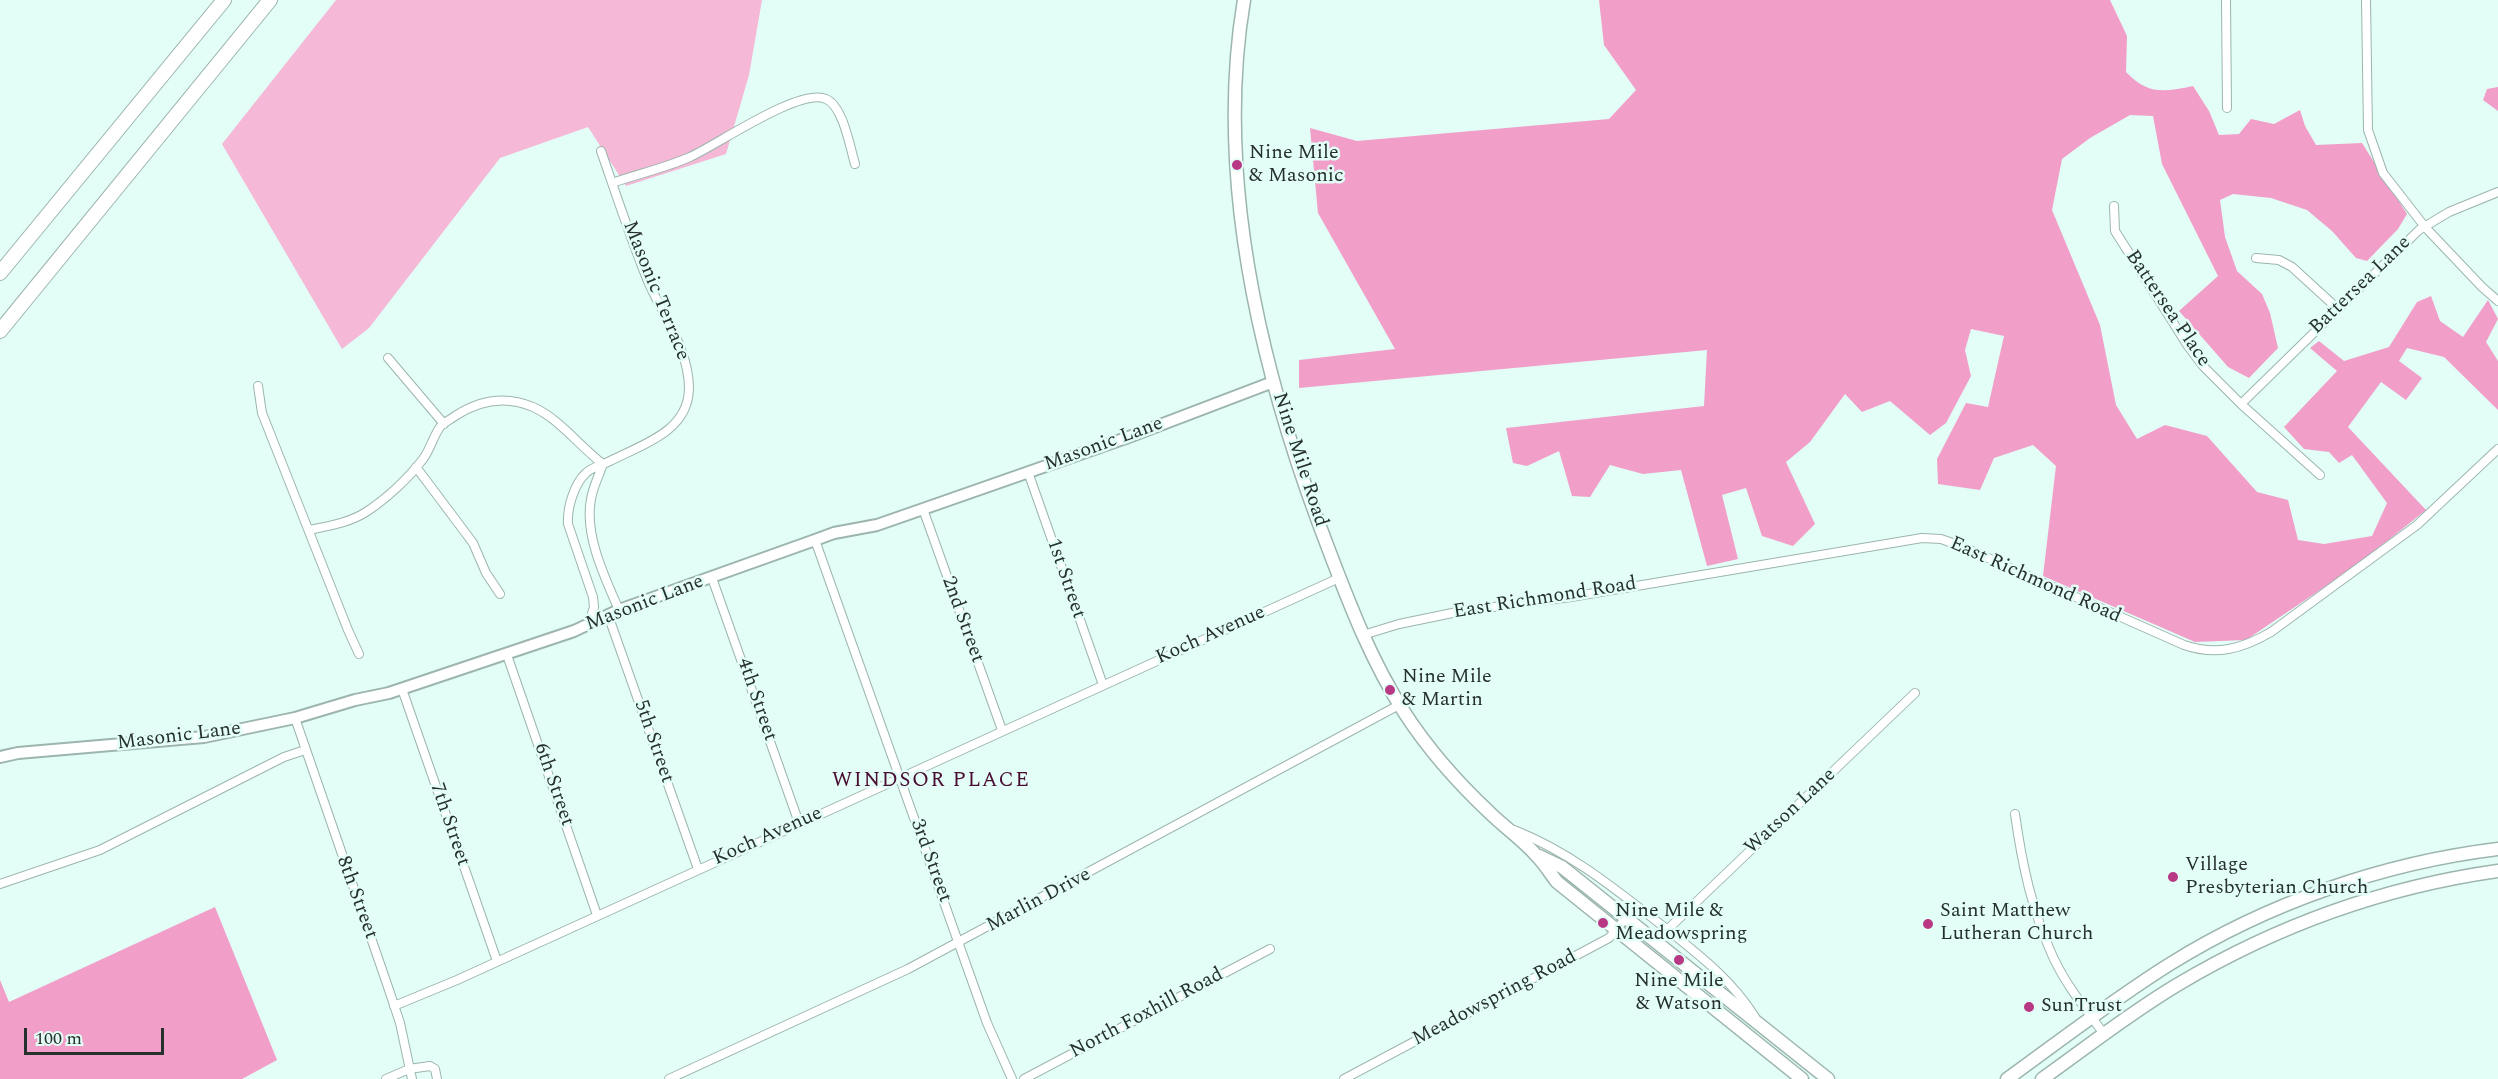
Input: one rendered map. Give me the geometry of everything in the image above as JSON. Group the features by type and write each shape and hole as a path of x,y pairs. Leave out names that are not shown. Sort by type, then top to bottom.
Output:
{"highway":[{"path":"0,273 224,0"},
{"path":"0,332 270,0"}],"main road":[{"name":"Nine Mile Road","path":"1244,0 1237,68 1237,165 1252,282 1273,382 1313,513 1377,667 1399,705 1448,771 1503,826 1536,854 1557,882 1616,932 1802,1079"},
{"name":"Masonic Lane","path":"0,757 18,753 204,737 295,718 402,689 507,655 590,624 619,610 834,533 877,525 1273,382"},
{"path":"2007,1079 2169,964 2198,947 2291,902 2394,869 2451,856 2498,849"},
{"name":"Nine Mile Road","path":"1536,854 1562,867 1828,1079"},
{"path":"2042,1079 2184,981 2288,928 2370,898 2410,887 2498,871"}],"street":[{"path":"2226,0 2228,108"},
{"path":"2366,0 2365,60 2368,130 2383,173 2425,227 2498,301"},
{"path":"612,183 690,157 728,134 769,114 815,97 826,98 836,107 855,164"},
{"name":"Masonic Terrace","path":"590,624 594,607 593,597 570,531 568,517 576,489 587,471 667,432 683,412 689,390 680,346 647,279 601,151"},
{"name":"Battersea Lane","path":"2241,405 2425,227 2449,212 2498,192"},
{"name":"Battersea Place","path":"2114,206 2115,231 2188,346 2241,405 2320,475"},
{"path":"2256,258 2278,260 2292,267 2338,309"},
{"path":"388,358 444,424"},
{"path":"258,386 262,413 359,654"},
{"path":"309,530 349,521 366,512 416,467 444,424 470,406 488,401 524,404 545,413 557,422 585,451 603,464 592,493 590,518 596,548 619,610"},
{"name":"East Richmond Road","path":"1363,635 1399,624 1462,611 1571,597 1922,538 1941,539 1961,546 2184,645 2208,651 2234,649 2256,641 2271,632 2403,536 2450,495 2498,448"},
{"path":"416,467 472,543 486,573 500,594"},
{"name":"1st Street","path":"1028,472 1103,685"},
{"name":"2nd Street","path":"923,509 1002,730"},
{"name":"3rd Street","path":"815,540 990,1031 1011,1079"},
{"name":"4th Street","path":"712,578 799,823"},
{"name":"Koch Avenue","path":"394,1006 1339,578"},
{"name":"5th Street","path":"608,615 698,869"},
{"name":"6th Street","path":"507,655 597,915"},
{"name":"7th Street","path":"402,689 497,961"},
{"name":"Watson Lane","path":"1667,930 1915,693"},
{"name":"Marlin Drive","path":"669,1079 887,979 959,943 1399,705"},
{"name":"8th Street","path":"295,718 394,1006 412,1079"},
{"path":"0,884 100,850 284,758 305,750"},
{"path":"2015,814 2024,873 2035,911 2054,959 2105,1035"},
{"path":"1503,826 1560,850 1667,930 1730,984 1761,1026"},
{"name":"Meadowspring Road","path":"1344,1079 1609,938 1636,906"},
{"name":"North Foxhill Road","path":"1024,1079 1270,950"},
{"path":"386,1079 410,1069 434,1067 437,1079"}],"shaded area":[{"path":"336,0 762,0 749,75 726,154 626,186 588,127 500,158 369,328 342,349 222,144"},
{"path":"1599,0 2110,0 2127,36 2126,72 2142,85 2157,90 2193,86 2209,111 2219,135 2239,134 2251,119 2274,124 2300,110 2305,126 2316,145 2362,143 2407,214 2398,229 2367,261 2356,258 2332,231 2307,210 2271,198 2233,194 2220,200 2225,237 2237,271 2262,294 2270,313 2278,348 2249,378 2228,367 2179,311 2218,276 2162,164 2153,116 2130,115 2090,138 2062,159 2052,210 2100,325 2116,405 2137,439 2165,425 2207,436 2257,492 2288,500 2298,540 2324,544 2372,536 2387,503 2352,455 2339,463 2329,452 2304,449 2284,427 2337,371 2310,348 2319,341 2344,361 2389,347 2417,302 2431,296 2440,321 2463,337 2488,300 2498,319 2486,342 2498,361 2498,410 2444,357 2407,348 2399,361 2422,378 2406,400 2381,382 2348,427 2426,510 2357,565 2246,640 2195,642 2043,576 2056,466 2033,445 1994,458 1980,490 1938,484 1937,459 1966,403 1988,407 2004,336 1971,329 1965,350 1971,376 1946,423 1930,435 1890,401 1862,412 1845,394 1810,442 1786,462 1815,524 1793,546 1762,536 1746,488 1722,495 1738,559 1707,566 1681,470 1643,474 1610,465 1590,497 1572,496 1559,451 1527,466 1513,463 1506,428 1704,406 1707,350 1299,388 1299,360 1395,349 1318,213 1310,128 1357,141 1609,119 1636,90 1604,45"},
{"path":"2498,87 2498,111 2483,100 2487,89"},
{"path":"215,907 277,1060 242,1079 0,1079 0,980 9,1002"}],"place":[{"name":"Nine Mile & Masonic","path":"1237,165"},
{"name":"Nine Mile & Martin","path":"1390,690"},
{"name":"Village Presbyterian Church","path":"2173,877"},
{"name":"Nine Mile & Meadowspring","path":"1603,923"},
{"name":"Saint Matthew Lutheran Church","path":"1928,924"},
{"name":"Nine Mile & Watson","path":"1679,960"},
{"name":"SunTrust","path":"2029,1007"}],"district":[{"name":"WINDSOR PLACE","path":"931,782"}]}
